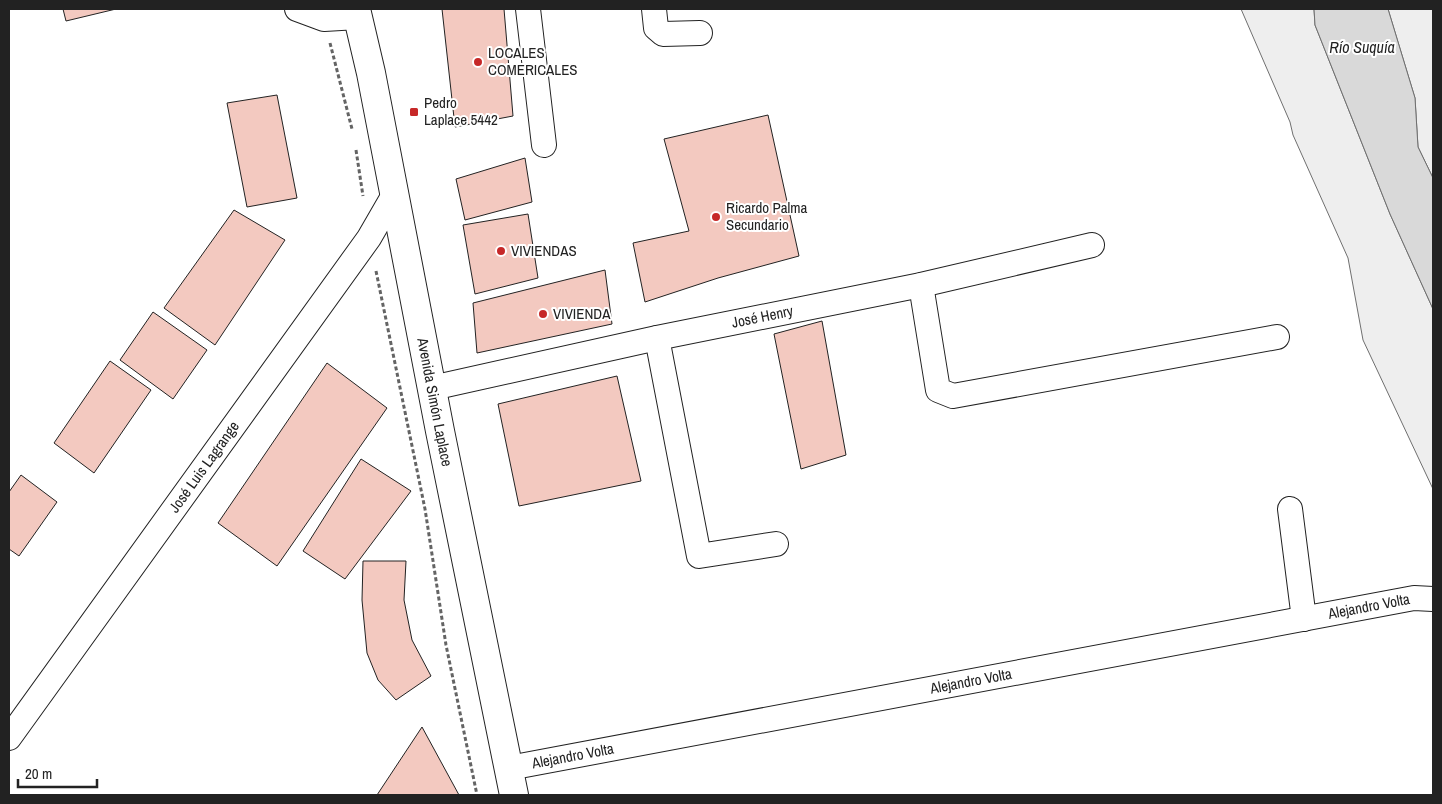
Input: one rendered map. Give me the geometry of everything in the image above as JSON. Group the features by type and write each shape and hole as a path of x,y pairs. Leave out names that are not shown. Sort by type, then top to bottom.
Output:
{"main road":[{"name":"Avenida Simón Laplace","path":"357,13 371,73 514,795"}],"street":[{"path":"297,9 324,19 357,13"},
{"path":"528,9 544,145"},
{"path":"654,9 656,28 663,34 700,33"},
{"name":"José Luis Lagrange","path":"9,738 369,238 395,193"},
{"name":"José Henry","path":"432,388 657,338 921,285 1092,245"},
{"path":"921,285 938,390 953,396 1277,336"},
{"path":"657,338 699,556 776,544"},
{"path":"1290,509 1304,619"},
{"name":"Alejandro Volta","path":"509,768 1414,598 1433,599"}],"path":[{"path":"324,19 354,137"},
{"path":"355,146 369,238 425,509 446,646 476,795"}],"shaded area":[{"path":"1241,9 1314,9 1315,25 1390,214 1433,309 1433,489 1363,340 1348,258 1293,135 1290,122"},
{"path":"1388,9 1433,9 1433,178 1418,147 1415,98"}],"water":[{"name":"Río Suquía","path":"1314,9 1388,9 1415,98 1418,147 1433,178 1433,309 1390,214 1315,25"}],"building":[{"path":"63,9 116,9 66,21"},
{"name":"LOCALES COMERICALES","path":"442,9 504,9 513,116 455,127"},
{"path":"277,95 297,198 247,207 227,103"},
{"path":"768,115 799,256 718,278 645,302 633,243 689,231 664,139"},
{"path":"525,158 532,202 465,220 456,179"},
{"path":"234,210 285,240 215,345 164,308"},
{"name":"VIVIENDAS","path":"528,214 538,278 475,294 463,225"},
{"name":"VIVIENDA","path":"605,270 612,324 477,353 473,303"},
{"path":"153,312 207,350 173,399 120,360"},
{"path":"822,321 846,455 801,469 774,334"},
{"path":"110,361 151,390 94,473 54,443"},
{"path":"327,363 387,408 277,566 218,523"},
{"path":"617,376 641,481 519,506 498,404"},
{"path":"361,459 411,491 345,579 303,551"},
{"path":"21,475 57,502 19,556 9,549 9,492"},
{"path":"363,561 406,561 404,600 412,640 431,676 396,700 378,680 367,653 362,600"},
{"path":"422,727 459,795 377,795"}],"place":[{"name":"LOCALES COMERICALES","path":"478,62"},
{"name":"Pedro Laplace 5442","path":"414,112"},
{"name":"Ricardo Palma Secundario","path":"716,217"},
{"name":"VIVIENDAS","path":"501,251"},
{"name":"VIVIENDA","path":"543,314"}]}
